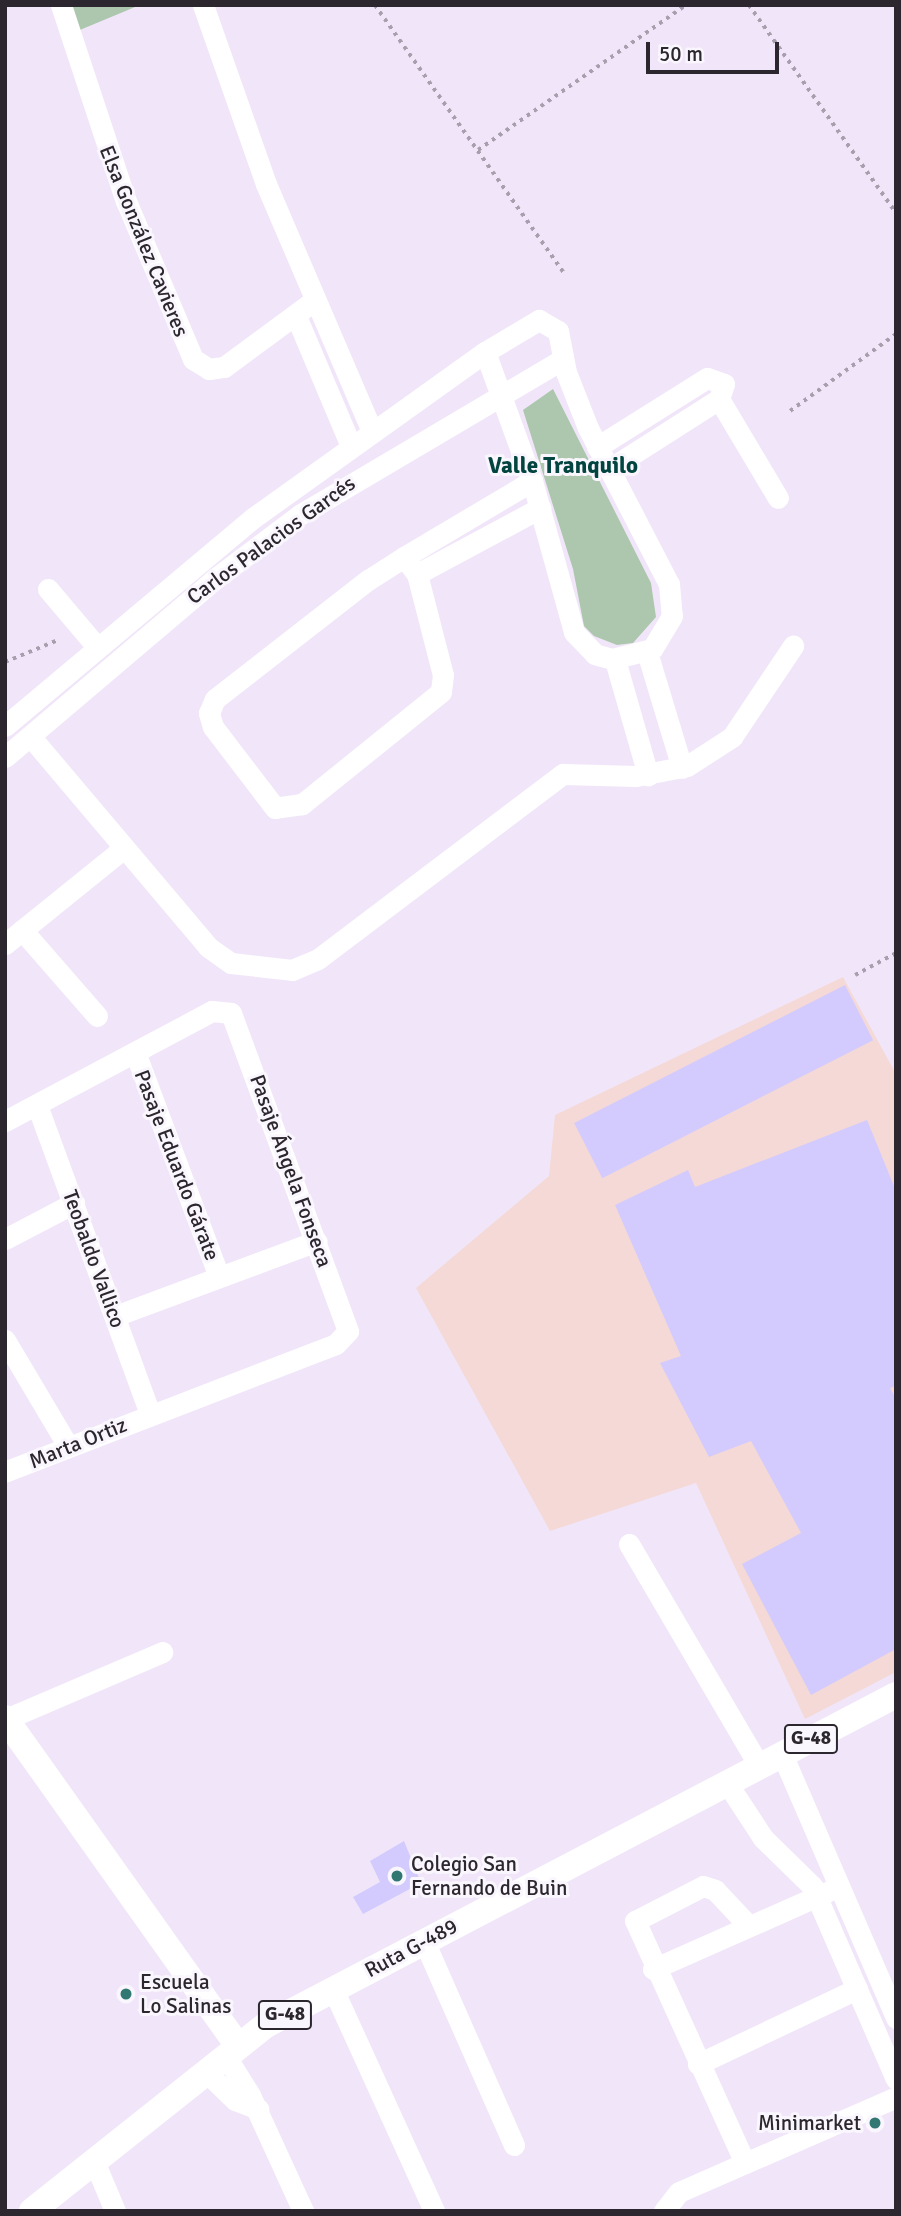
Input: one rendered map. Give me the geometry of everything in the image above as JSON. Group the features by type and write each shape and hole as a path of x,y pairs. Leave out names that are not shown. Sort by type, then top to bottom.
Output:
{"main road":[{"name":"Ruta G-489","path":"32,2211 222,2057 333,1989 896,1695"},
{"path":"5,1719 222,2057"}],"street":[{"name":"Elsa González Cavieres","path":"61,5 126,201 193,359 209,369 223,367 315,300"},
{"path":"203,5 253,149 372,431"},
{"path":"296,316 351,446"},
{"name":"Carlos Palacios Garcés","path":"5,726 97,647 372,431 534,321 550,323 558,331 562,359 301,514 216,578 5,757"},
{"path":"485,352 503,395 532,481 574,632 595,654 615,660 647,652 669,627 672,593 597,447 562,359"},
{"path":"597,447 707,378 724,384 719,399 609,469"},
{"path":"719,399 778,498"},
{"path":"404,557 417,574 443,675 440,692 302,804 287,810 272,806 213,727 211,705 285,640 404,557 532,481"},
{"path":"417,574 540,508"},
{"path":"48,589 97,647"},
{"path":"30,736 208,947 231,962 292,970 318,959 563,774 648,775 682,768 732,737 793,646"},
{"path":"647,652 682,768"},
{"path":"615,660 648,775"},
{"path":"5,944 124,848"},
{"path":"22,930 97,1016"},
{"name":"Pasaje Ángela Fonseca","path":"135,1052 212,1011 227,1011 236,1022 317,1241 346,1335"},
{"path":"5,1121 135,1052"},
{"name":"Pasaje Eduardo Gárate","path":"135,1052 219,1278"},
{"name":"Teobaldo Vallico","path":"37,1105 150,1413"},
{"path":"5,1239 74,1203"},
{"path":"115,1316 317,1241"},
{"name":"Marta Ortiz","path":"5,1472 150,1413 336,1344 346,1335"},
{"path":"5,1339 68,1446"},
{"path":"629,1544 770,1760 839,1886 896,2018"},
{"path":"5,1719 162,1651"},
{"path":"727,1783 764,1839 806,1878 896,2079"},
{"path":"745,2163 635,1931 642,1913 703,1886 715,1890 748,1926"},
{"path":"653,1969 839,1886"},
{"path":"424,1941 514,2146"},
{"path":"333,1989 434,2211"},
{"path":"698,2064 857,1989"},
{"path":"222,2057 228,2095 258,2109 303,2211"},
{"path":"665,2207 679,2192 896,2097"},
{"path":"94,2161 115,2211"}],"path":[{"path":"375,5 564,273"},
{"path":"477,150 686,5"},
{"path":"749,5 896,213"},
{"path":"790,411 896,334"},
{"path":"5,662 58,640"},
{"path":"855,975 896,953"}],"shaded area":[{"path":"843,977 896,1074 896,1672 805,1719 696,1483 550,1531 416,1288 549,1176 555,1115"}],"green space":[{"path":"68,5 140,5 75,32"},
{"path":"553,389 651,583 656,617 633,643 617,645 594,636 584,626 573,569 523,410"}],"building":[{"path":"845,985 873,1040 602,1178 574,1123"},
{"path":"867,1120 896,1191 896,1386 890,1388 896,1399 896,1649 811,1695 742,1564 801,1533 751,1441 709,1457 660,1363 681,1356 615,1205 688,1170 695,1187"},
{"name":"Colegio San Fernando de Buin","path":"404,1841 421,1883 363,1914 353,1897 380,1882 370,1861"}],"place":[{"name":"Colegio San Fernando de Buin","path":"397,1876"},
{"name":"Escuela Lo Salinas","path":"126,1994"},
{"name":"Minimarket","path":"875,2123"}],"district":[{"name":"Valle Tranquilo","path":"563,466"}]}
